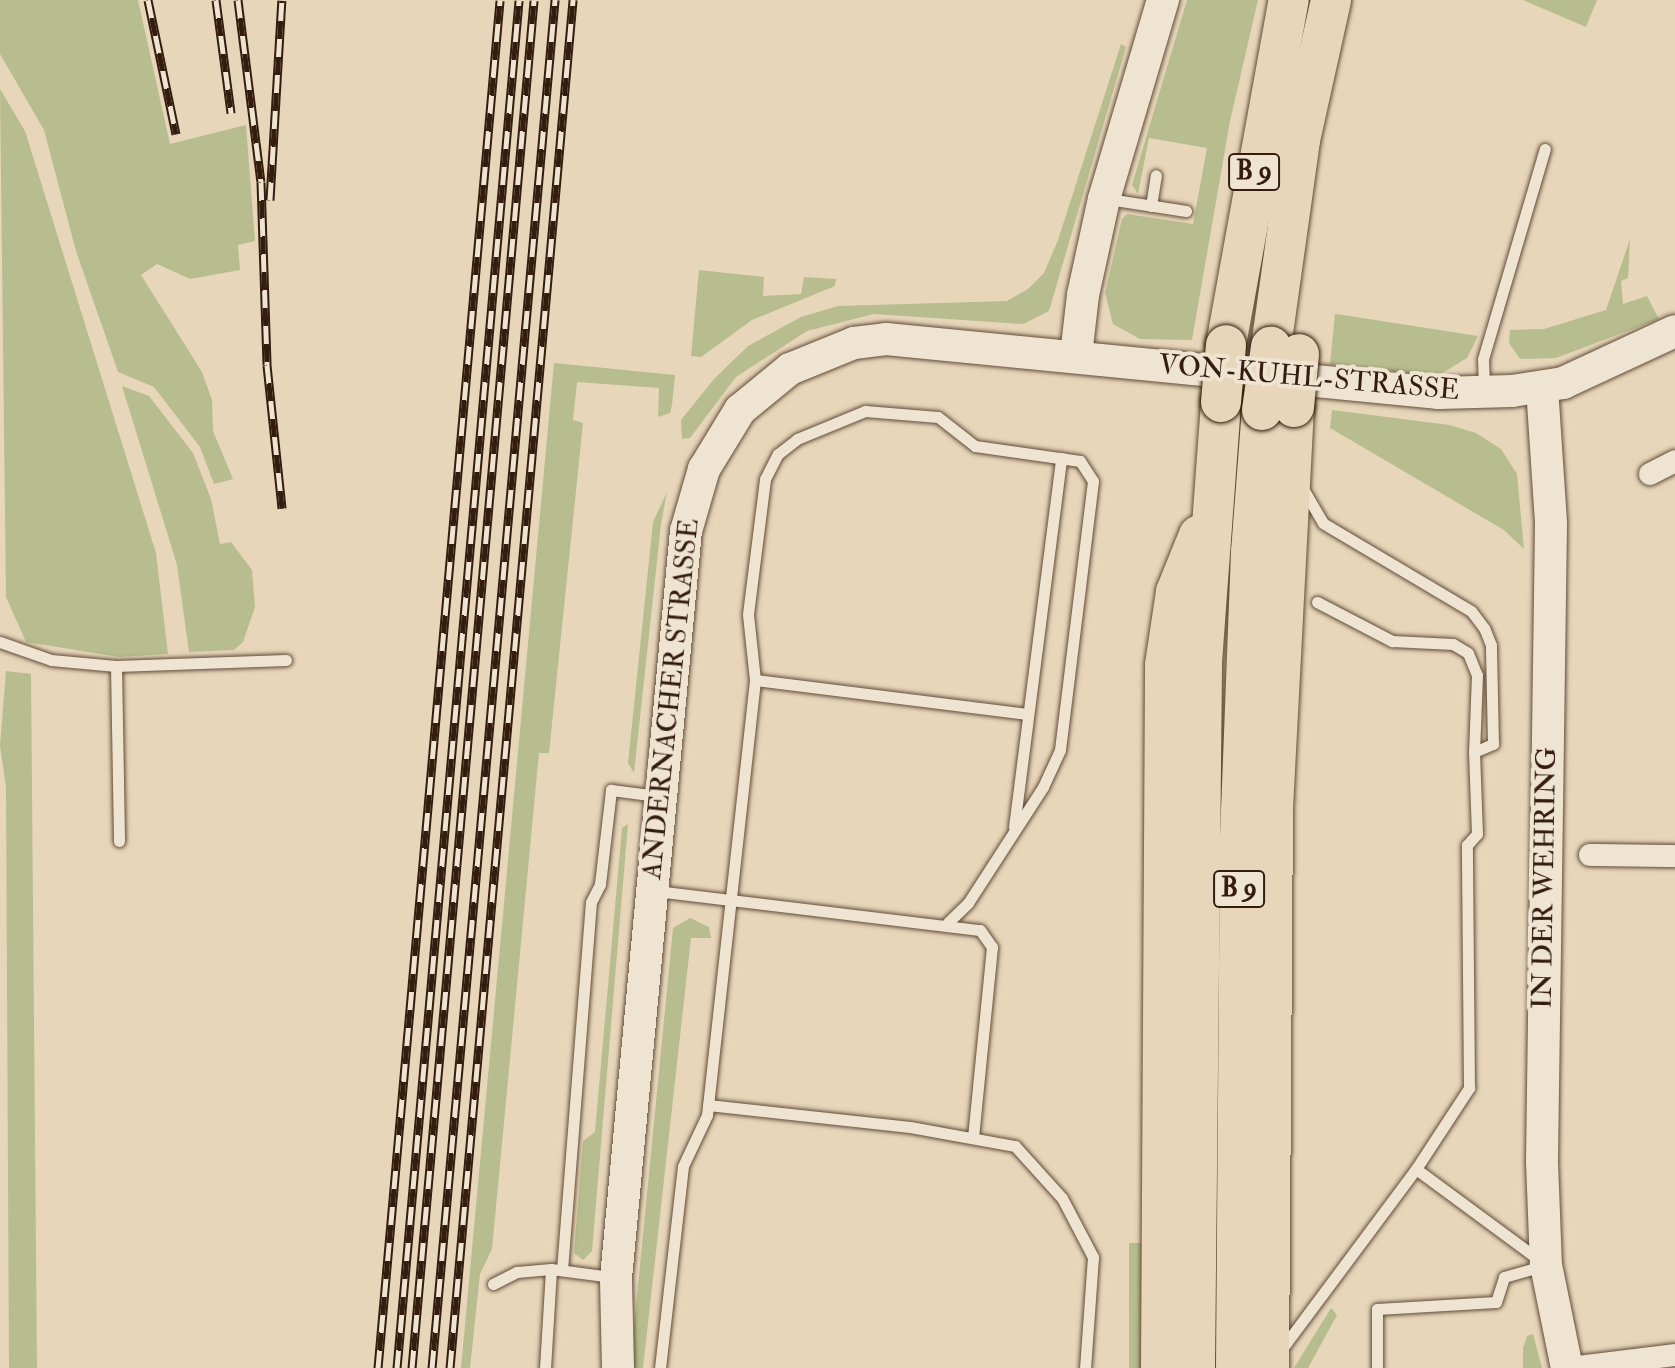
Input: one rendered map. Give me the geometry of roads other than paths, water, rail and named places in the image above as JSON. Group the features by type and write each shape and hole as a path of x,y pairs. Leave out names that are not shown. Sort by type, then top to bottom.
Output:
{"highway":[{"name":"B 9","path":"1195,1368 1199,757 1211,506 1226,345 1289,0"},
{"name":"B 9","path":"1258,1368 1242,763 1285,350 1302,313 1289,217 1331,0"},
{"path":"1258,1368 1273,808 1291,465 1278,408"},
{"path":"1161,1368 1165,665 1176,592 1211,506"}],"street":[{"path":"1076,355 1104,199 1163,0"},
{"name":"VON-KUHL-STRASSE","path":"1076,355 1387,390 1484,392 1542,387 1608,366 1675,331"},
{"name":"ANDERNACHER STRASSE","path":"618,1368 616,1283 691,506 718,441 740,410 790,369 854,343 918,340 1076,355"},
{"name":"IN DER WEHRING","path":"1542,387 1551,524 1542,1045 1546,1265 1568,1368"},
{"path":"1650,474 1675,461"},
{"name":"IN DER WEHRING","path":"1590,855 1675,856"},
{"name":"ANDERNACHER STRASSE","path":"599,1368 605,1318 616,1283"},
{"path":"1568,1368 1675,1355"}],"lane":[{"path":"1484,392 1483,359 1545,149"},
{"path":"1151,206 1156,175"},
{"path":"1104,199 1186,211"},
{"path":"660,1368 683,1166 708,1105 755,680 748,614 765,479 778,454 797,439 850,414 877,410 938,417 975,446 1080,461 1093,481 1056,762 968,903 948,922"},
{"path":"1014,831 1061,458"},
{"path":"1291,465 1323,523 1471,611 1484,628 1491,645 1493,744 1474,752"},
{"path":"1258,1368 1416,1169 1469,1088 1467,845 1477,834 1474,752 1477,675 1468,653 1453,644 1392,641 1317,602"},
{"path":"0,642 51,660 116,666 286,660"},
{"path":"116,666 119,841"},
{"path":"755,680 1028,714"},
{"path":"545,1368 591,902 600,884 611,790 661,797"},
{"path":"652,890 971,925 988,937 992,947 973,1136"},
{"path":"708,1105 973,1136 1015,1146 1062,1198 1089,1245 1095,1269 1085,1368"},
{"path":"1416,1169 1546,1265"},
{"path":"1377,1368 1377,1309 1496,1302 1504,1277 1546,1265"},
{"path":"493,1284 517,1272 557,1270 616,1283"}],"railway":[{"path":"148,0 176,134"},
{"path":"216,0 231,113"},
{"path":"238,0 261,182 267,365 282,508"},
{"path":"270,200 282,0"},
{"path":"378,1368 500,0"},
{"path":"397,1368 519,0"},
{"path":"412,1368 534,0"},
{"path":"432,1368 555,0"},
{"path":"450,1368 573,0"}]}
